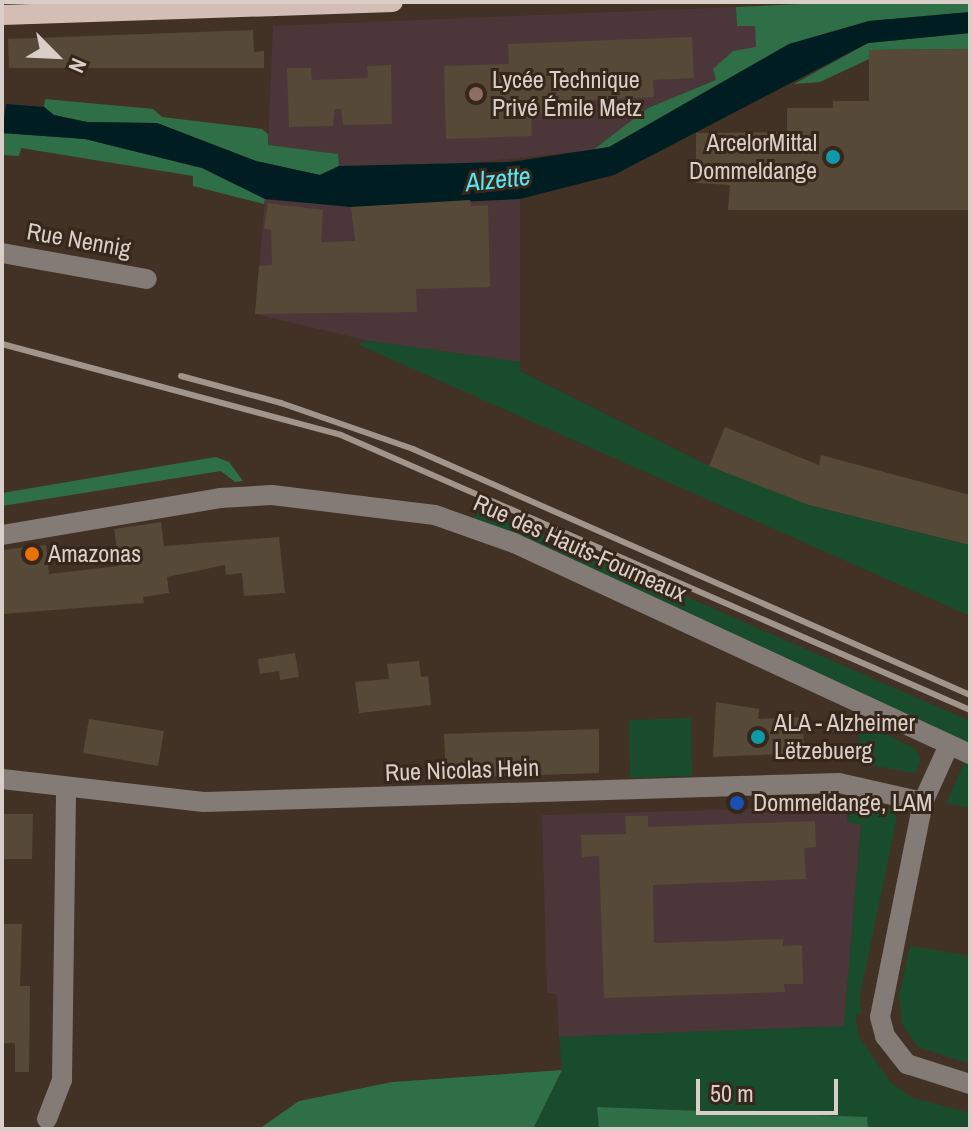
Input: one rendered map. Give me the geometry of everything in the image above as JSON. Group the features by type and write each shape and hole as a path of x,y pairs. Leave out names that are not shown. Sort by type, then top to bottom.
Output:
{"main road":[{"path":"2,15 393,2"}],"street":[{"name":"Rue Nennig","path":"2,253 147,279"},
{"name":"Rue des Hauts-Fourneaux","path":"2,535 220,498 272,495 435,515 514,543 970,754"},
{"path":"949,745 923,802 880,1017 885,1036 907,1064 970,1084"},
{"name":"Rue Nicolas Hein","path":"2,779 66,788 268,803 839,783 923,802"},
{"path":"47,1119 62,1080 66,788"}],"shaded area":[{"name":"Lycée Technique Privé Émile Metz","path":"736,7 737,26 755,26 757,47 717,80 648,108 593,150 423,168 339,166 337,154 268,145 273,26"},
{"path":"265,199 351,207 520,199 520,362 369,341 255,314"},
{"path":"848,806 847,822 861,824 844,1026 559,1037 557,994 547,993 542,815"}],"green space":[{"path":"848,2 970,2 970,12 869,21 789,44 609,147 593,150 648,108 716,80 713,69 733,51 756,47 755,26 737,26 736,7"},
{"path":"970,33 970,49 869,50 869,59 820,82 794,84 868,43"},
{"path":"45,99 153,109 162,117 262,129 268,134 268,145 338,154 339,166 320,175 256,161 157,123 87,122 54,115 44,107"},
{"path":"2,133 85,139 202,168 265,199 264,204 193,186 193,176 21,148 19,156 2,155"},
{"path":"369,341 520,362 520,371 709,466 809,505 970,545 970,616 357,344"},
{"path":"216,457 229,462 243,481 235,482 221,471 2,506 2,493"},
{"path":"486,509 970,721 970,808 946,803 968,754 472,526 477,511"},
{"path":"691,718 692,776 630,778 629,720"},
{"path":"854,718 916,749 920,762 915,773 846,761 860,740"},
{"path":"852,802 887,807 897,817 860,995 861,1014 855,1015 859,1037 890,1082 913,1098 970,1113 970,1129 868,1129 866,1117 597,1107 599,1129 533,1129 562,1070 559,1037 844,1026 861,825 847,822"},
{"path":"910,946 970,956 970,1064 918,1047 902,1024 899,995"},
{"path":"562,1070 533,1129 259,1129 299,1101 392,1082"},
{"path":"597,1107 867,1117 868,1129 599,1129"}],"water":[{"name":"Alzette","path":"970,12 970,33 868,43 614,175 520,199 351,207 265,199 202,168 85,139 2,133 6,104 44,107 54,115 87,122 157,123 256,161 320,175 339,166 510,162 609,147 789,44 869,21"}],"building":[{"path":"253,30 254,52 264,51 264,68 9,68 8,39"},
{"path":"692,37 694,78 653,80 654,97 588,100 589,112 531,114 532,136 446,139 444,66 509,64 508,44"},
{"name":"ArcelorMittal Dommeldange","path":"970,49 970,210 728,210 730,185 696,183 696,133 787,132 787,108 833,108 833,101 869,101 869,50"},
{"path":"391,65 392,124 343,125 341,109 335,109 333,126 289,127 287,68 311,68 312,80 368,78 367,66"},
{"path":"470,200 471,206 488,205 490,287 416,289 417,312 255,314 259,266 272,265 271,230 264,229 268,203 323,210 321,242 355,241 351,207"},
{"path":"725,427 819,465 821,455 970,495 970,545 809,505 709,466"},
{"path":"161,522 164,546 279,537 285,593 244,596 242,573 226,575 225,565 167,577 169,593 143,597 144,603 2,614 2,550 46,545 49,574 119,566 114,529"},
{"path":"295,653 299,677 280,680 279,671 260,674 258,659"},
{"path":"419,661 421,677 428,676 431,705 359,713 355,682 389,679 387,664"},
{"name":"ALA - Alzheimer Lëtzebuerg","path":"716,702 759,709 758,719 803,717 804,753 713,757"},
{"path":"89,719 164,731 158,766 83,753"},
{"path":"599,729 599,773 446,778 444,734"},
{"path":"4,814 33,814 32,859 4,859"},
{"path":"625,816 648,816 648,827 815,821 816,847 804,848 806,879 653,885 654,943 783,939 783,946 802,945 803,984 784,984 785,992 604,998 599,856 582,857 581,835 626,834"},
{"path":"2,924 22,924 20,986 30,986 29,1072 15,1072 15,1043 2,1043"}],"railway":[{"path":"2,344 341,435 970,710"},
{"path":"181,376 281,403 413,449 970,695"}],"place":[{"name":"Lycée Technique Privé Émile Metz","path":"476,94"},
{"name":"ArcelorMittal Dommeldange","path":"833,157"},
{"name":"Amazonas","path":"32,554"},
{"name":"ALA - Alzheimer Lëtzebuerg","path":"758,737"},
{"name":"Dommeldange, LAM","path":"737,803"}]}
